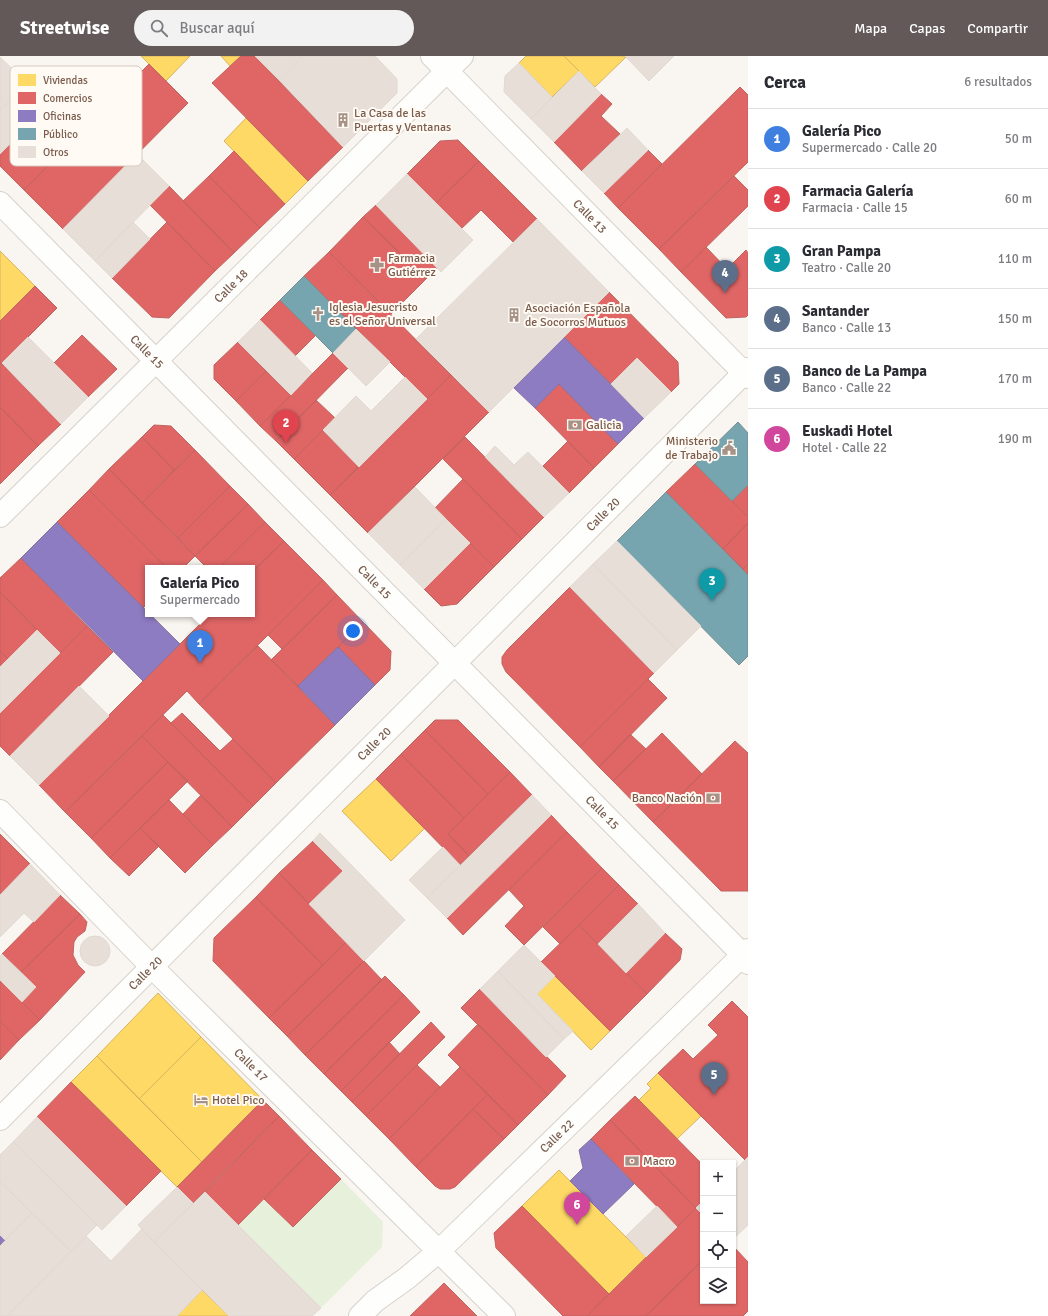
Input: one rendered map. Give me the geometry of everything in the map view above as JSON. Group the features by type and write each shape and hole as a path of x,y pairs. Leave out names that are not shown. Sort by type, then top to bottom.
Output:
{"street":[{"name":"Calle 13","path":"432,56 747,373"},
{"name":"Calle 18","path":"0,516 462,56"},
{"name":"Calle 15","path":"0,203 746,956"},
{"name":"Calle 20","path":"0,1119 747,373"},
{"name":"Calle 17","path":"0,811 152,966 504,1316"},
{"name":"Calle 22","path":"360,1316 375,1301 407,1278 439,1251 746,956"}],"green space":[{"path":"341,1179 383,1222 382,1247 321,1308 238,1225 264,1199 293,1227"}],"building: Viviendas":[{"path":"141,56 190,56 166,81"},
{"path":"221,56 241,56 230,66"},
{"path":"526,56 564,56 579,71 552,97 519,63"},
{"path":"564,56 625,56 626,57 595,87"},
{"path":"246,118 308,181 285,204 224,141"},
{"path":"0,251 35,286 0,321"},
{"path":"376,779 425,828 391,861 342,811"},
{"path":"555,976 610,1031 591,1050 537,994"},
{"path":"158,993 201,1037 139,1099 97,1056"},
{"name":"Hotel Pico","path":"201,1037 263,1100 202,1162 139,1099"},
{"path":"97,1056 202,1162 177,1187 71,1082"},
{"path":"658,1073 701,1116 677,1139 639,1100 651,1088 647,1084"},
{"path":"559,1170 646,1257 609,1294 522,1206"},
{"path":"202,1290 229,1316 177,1316"}],"building: Comercios":[{"path":"241,56 255,56 343,147 308,181 212,83"},
{"path":"149,64 188,103 142,149 142,71"},
{"path":"740,87 748,95 748,162 659,249 618,208"},
{"path":"601,94 612,104 601,116 620,134 582,171 554,142"},
{"path":"458,140 479,161 436,203 407,174 440,141"},
{"path":"10,144 10,166 48,166 24,190 0,166 0,154"},
{"path":"648,150 662,164 618,208 604,193"},
{"path":"234,151 285,204 260,228 209,176"},
{"path":"479,161 537,219 513,242 481,210 461,229 436,203"},
{"path":"48,166 126,166 63,229 24,190"},
{"path":"209,176 260,228 234,253 183,201"},
{"path":"734,176 748,190 748,206 681,272 659,249"},
{"path":"169,186 234,253 215,271 150,205"},
{"path":"376,205 438,267 426,279 363,217"},
{"name":"Farmacia Gutiérrez","path":"363,217 426,279 391,314 329,252"},
{"path":"167,222 215,271 169,318 152,317 112,278"},
{"path":"706,247 727,269 746,250 748,253 748,315 746,317 726,318 681,272"},
{"path":"329,252 451,375 427,399 304,276"},
{"path":"35,286 57,308 2,363 0,362 0,321"},
{"path":"609,292 678,362 679,384 671,392 637,358 611,384 564,337"},
{"path":"280,300 316,335 295,356 260,320"},
{"path":"82,335 117,369 88,397 54,363"},
{"path":"238,342 266,371 236,401 214,379 214,365"},
{"path":"333,353 348,368 276,441 260,426"},
{"path":"0,362 61,424 38,446 0,407"},
{"path":"266,371 291,395 260,426 236,401"},
{"path":"451,375 489,412 368,533 330,495"},
{"name":"Galicia","path":"559,384 618,444 594,468 535,408"},
{"path":"316,400 335,418 294,459 276,441"},
{"path":"0,407 38,446 0,484"},
{"path":"154,425 171,426 195,450 174,470 142,437"},
{"path":"323,430 359,467 330,495 294,459"},
{"path":"142,437 174,470 142,503 109,469"},
{"path":"465,437 544,517 522,539 443,459"},
{"path":"568,441 594,468 569,493 543,466"},
{"path":"195,450 230,486 178,538 142,503"},
{"path":"695,464 748,517 748,523 723,549 666,492"},
{"path":"109,469 195,556 186,565 164,565 89,490"},
{"path":"463,479 522,539 494,567 435,508"},
{"path":"748,485 748,517 732,501"},
{"path":"230,486 248,504 195,556 178,538"},
{"path":"89,490 164,565 145,565 145,606 143,608 57,522"},
{"path":"248,504 265,522 222,565 204,565 195,556"},
{"path":"265,522 284,541 255,569 255,565 222,565"},
{"path":"748,523 748,564 743,569 723,549"},
{"path":"284,541 323,580 199,704 187,691 65,812 39,785 207,617 255,617 255,569"},
{"path":"470,543 494,567 457,604 441,606 424,589"},
{"path":"21,558 87,626 60,653 0,592 0,578"},
{"path":"748,564 748,575 743,569"},
{"path":"323,580 337,595 282,649 268,635"},
{"path":"570,587 654,673 580,747 506,672 502,664 502,657 507,650"},
{"path":"0,592 37,630 8,659 0,651"},
{"path":"337,595 363,622 298,686 271,660"},
{"path":"363,622 391,651 390,670 375,685 338,647"},
{"path":"87,626 113,652 10,756 0,746 0,713"},
{"path":"258,646 335,725 276,783 199,704"},
{"path":"0,651 8,659 0,667"},
{"path":"648,679 667,698 599,767 580,747"},
{"path":"182,713 220,751 233,739 276,783 253,806 171,723"},
{"path":"163,715 253,806 232,827 142,736"},
{"path":"435,720 458,720 510,772 488,794 425,730"},
{"path":"425,730 488,794 464,818 401,754"},
{"path":"662,733 702,774 653,822 613,781"},
{"path":"630,734 646,749 613,781 599,767"},
{"path":"142,736 168,762 91,838 65,812"},
{"name":"Banco Nación","path":"735,741 748,753 748,891 721,891 653,822"},
{"path":"401,754 464,818 448,834 469,856 460,865 376,779"},
{"path":"168,762 188,781 110,858 91,838"},
{"path":"510,772 532,795 469,856 448,834"},
{"path":"201,795 232,827 213,845 183,814"},
{"path":"169,800 213,845 185,873 140,828"},
{"path":"551,815 567,832 463,935 447,918"},
{"path":"140,828 159,846 129,876 110,858"},
{"path":"567,832 602,868 524,945 505,926 524,906 509,890"},
{"path":"0,834 30,864 0,895"},
{"path":"313,841 343,871 309,904 279,873"},
{"path":"602,868 619,885 560,944 543,927"},
{"path":"279,873 346,942 323,965 256,897"},
{"path":"619,885 638,904 598,944 579,925"},
{"path":"60,895 80,914 21,972 2,954"},
{"path":"256,897 323,965 269,1018 213,961 214,938"},
{"path":"80,914 87,922 85,931 77,937 74,942 73,955 78,965 85,972 40,1020 22,1002 36,987 21,972"},
{"path":"579,925 647,994 610,1031 541,962"},
{"path":"665,933 682,949 680,960 647,994 626,973"},
{"path":"346,942 364,961 287,1036 269,1018"},
{"path":"364,961 382,980 305,1055 287,1036"},
{"path":"385,976 404,995 324,1074 305,1055"},
{"path":"0,980 40,1020 19,1040 0,1021"},
{"path":"480,989 566,1076 548,1095 461,1008"},
{"path":"404,995 420,1012 341,1091 324,1074"},
{"path":"732,1001 748,1017 748,1157 745,1160 658,1073 683,1049 693,1059 718,1035 708,1025"},
{"path":"0,1021 19,1040 0,1060"},
{"path":"431,1022 445,1037 366,1116 352,1102"},
{"path":"478,1024 548,1095 518,1125 448,1055"},
{"path":"389,1042 400,1054 352,1102 341,1091"},
{"path":"417,1065 440,1087 389,1139 366,1116"},
{"path":"460,1067 488,1094 416,1167 389,1139"},
{"path":"71,1082 161,1171 126,1206 37,1117"},
{"path":"488,1094 518,1125 504,1139 473,1109"},
{"path":"635,1096 700,1162 700,1204 696,1208 610,1120"},
{"path":"263,1100 279,1116 193,1203 177,1187"},
{"path":"473,1109 504,1139 455,1187 450,1189 440,1189 416,1167"},
{"path":"279,1116 312,1150 238,1225 205,1192"},
{"name":"Macro","path":"610,1120 696,1208 677,1227 591,1139"},
{"path":"312,1150 341,1179 293,1227 264,1199"},
{"path":"522,1206 609,1294 587,1316 563,1316 496,1248 494,1233"},
{"path":"696,1208 700,1212 700,1263 646,1316 587,1316"},
{"path":"736,1249 748,1262 748,1311 743,1316 646,1316 700,1263 700,1304 736,1304"},
{"path":"444,1283 477,1316 410,1316"}],"building: Oficinas":[{"path":"564,337 644,418 618,444 559,384 535,408 514,388"},
{"path":"57,522 145,609 145,617 153,617 180,644 143,681 21,558"},
{"path":"338,647 375,685 335,725 298,686"},
{"path":"591,1139 634,1184 603,1214 570,1181 583,1168 579,1150"},
{"path":"0,1235 5,1240 0,1246"}],"building: Público":[{"name":"Iglesia Jesucristo es el Señor Universal","path":"304,276 356,329 333,353 280,300"},
{"name":"Ministerio de Trabajo","path":"738,422 748,433 748,485 732,501 695,464"},
{"path":"666,492 748,575 748,656 739,665 617,541"}],"building: Otros":[{"path":"255,56 303,56 279,80"},
{"name":"La Casa de las Puertas y Ventanas","path":"303,56 375,56 397,79 397,93 343,147 279,80"},
{"path":"625,56 674,56 649,81"},
{"path":"0,57 10,67 10,101 0,111"},
{"path":"519,63 552,97 531,119 504,92 505,76"},
{"path":"579,71 601,94 554,142 531,119"},
{"path":"10,101 10,144 0,154 0,111"},
{"path":"627,128 648,150 604,193 582,171"},
{"path":"142,159 169,186 95,261 63,229 125,166 142,166"},
{"path":"407,174 473,240 441,272 376,205"},
{"name":"Asociación Española de Socorros Mutuos","path":"537,219 609,292 489,412 416,339"},
{"path":"133,222 150,239 112,278 95,261"},
{"path":"260,320 312,373 291,395 238,342"},
{"path":"356,329 390,362 366,386 333,353"},
{"path":"28,337 88,397 61,424 2,363"},
{"path":"637,358 671,392 644,418 611,384"},
{"path":"405,377 427,399 359,467 323,430 356,396 371,411"},
{"path":"495,446 514,465 528,452 569,493 544,517 485,457"},
{"path":"415,487 446,519 400,565 368,533"},
{"path":"446,519 470,543 424,589 400,565"},
{"path":"617,541 701,626 677,650 593,564"},
{"path":"593,564 677,650 654,673 570,587"},
{"path":"37,630 60,653 0,713 0,667"},
{"path":"79,686 109,716 39,785 10,756"},
{"path":"532,795 551,815 447,918 427,898"},
{"path":"320,833 405,920 364,961 309,904 343,871 313,841"},
{"path":"443,847 460,865 427,898 409,880"},
{"path":"30,864 60,895 34,922 24,913 0,937 0,895"},
{"path":"638,904 665,933 626,973 598,944"},
{"path":"95,936 105,941 110,951 105,961 95,966 85,961 80,951 85,941"},
{"path":"524,945 555,976 537,994 573,1031 564,1039 498,971"},
{"path":"2,954 36,987 22,1002 0,980 0,956"},
{"path":"498,971 564,1039 546,1057 480,989"},
{"path":"37,1117 126,1206 102,1230 13,1142"},
{"path":"13,1142 97,1225 71,1251 0,1182 0,1155"},
{"path":"748,1157 748,1225 736,1236 736,1196 736,1169"},
{"path":"0,1182 32,1213 5,1240 0,1235"},
{"path":"177,1187 193,1203 154,1242 138,1225"},
{"path":"205,1192 321,1308 312,1316 229,1316 154,1242"},
{"path":"700,1204 700,1212 696,1208"},
{"path":"657,1206 677,1227 646,1257 626,1236"},
{"path":"32,1213 71,1251 7,1316 0,1316 0,1246"},
{"path":"142,1229 202,1290 177,1316 7,1316 86,1236 111,1261"}],"place":[{"name":"La Casa de las Puertas y Ventanas","path":"343,120"},
{"name":"Farmacia Gutiérrez","path":"377,265"},
{"name":"Santander","path":"725,293"},
{"name":"Iglesia Jesucristo es el Señor Universal","path":"318,314"},
{"name":"Asociación Española de Socorros Mutuos","path":"514,315"},
{"name":"Galicia","path":"575,425"},
{"name":"Farmacia Galería","path":"286,443"},
{"name":"Ministerio de Trabajo","path":"729,448"},
{"name":"Gran Pampa","path":"712,601"},
{"name":"Galería Pico","path":"200,663"},
{"name":"Banco Nación","path":"713,798"},
{"name":"Banco de La Pampa","path":"714,1095"},
{"name":"Hotel Pico","path":"201,1100"},
{"name":"Macro","path":"632,1161"},
{"name":"Euskadi Hotel","path":"577,1225"}]}
